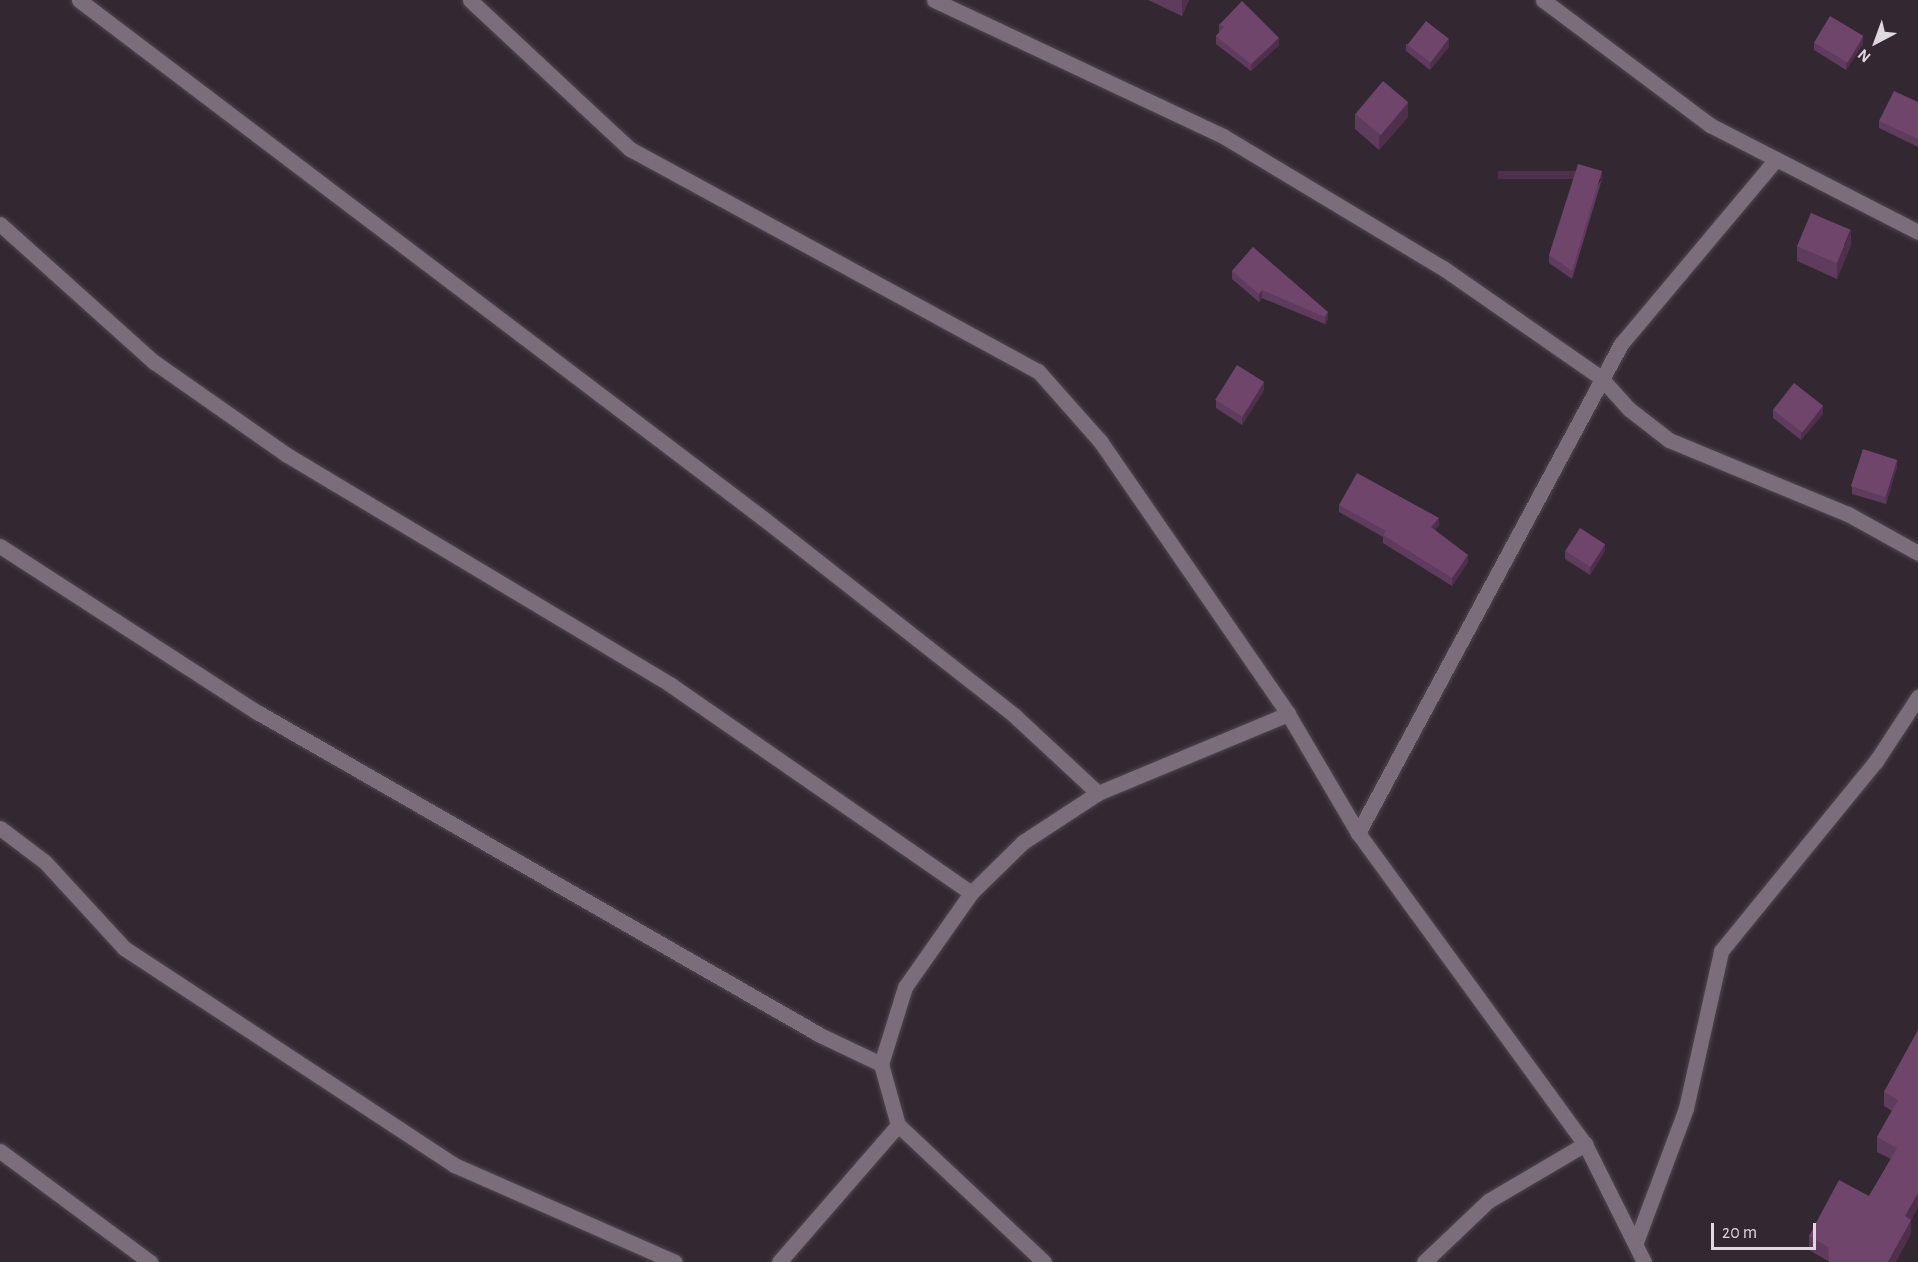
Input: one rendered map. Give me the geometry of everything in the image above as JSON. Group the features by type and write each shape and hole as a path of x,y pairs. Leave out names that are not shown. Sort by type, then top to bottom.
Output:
{"street":[{"path":"79,0 764,519 1015,716 1098,793"},
{"path":"470,0 630,149 1038,371 1100,441 1288,714 1358,833 1585,1144 1644,1262"},
{"path":"934,0 1223,136 1443,268 1601,378 1629,409 1669,440 1848,514 1918,553"},
{"path":"1543,0 1710,125 1918,232"},
{"path":"1358,833 1621,344 1776,159"},
{"path":"0,224 154,362 278,448 671,685 971,893"},
{"path":"0,546 257,712 820,1035 880,1064"},
{"path":"1636,1242 1686,1108 1721,951 1876,761 1918,697"},
{"path":"1044,1262 898,1125 880,1064 905,987 971,893 1023,842 1098,793 1288,714"},
{"path":"0,828 45,862 124,948 444,1158 675,1262"},
{"path":"779,1262 898,1125"},
{"path":"1424,1262 1488,1201 1585,1144"},
{"path":"0,1151 150,1262"}],"building":[{"path":"1242,1 1279,38 1251,64 1216,36 1224,27 1219,25"},
{"path":"1830,16 1863,36 1847,63 1814,43"},
{"path":"1426,21 1449,39 1430,62 1408,45"},
{"path":"1383,81 1408,102 1381,135 1355,114"},
{"path":"1894,91 1918,102 1918,139 1879,121"},
{"path":"1578,164 1602,171 1572,271 1549,255"},
{"path":"1811,213 1851,230 1837,263 1797,246"},
{"path":"1253,247 1328,312 1325,317 1262,290 1259,294 1232,271"},
{"path":"1237,365 1264,382 1242,417 1215,400"},
{"path":"1794,383 1823,406 1802,433 1773,410"},
{"path":"1863,449 1897,460 1885,497 1851,486"},
{"path":"1357,473 1439,518 1431,527 1468,555 1452,578 1383,535 1386,531 1339,505"},
{"path":"1580,528 1605,544 1590,567 1565,551"},
{"path":"1918,1030 1918,1193 1905,1216 1911,1220 1888,1262 1829,1262 1828,1247 1809,1236 1839,1180 1869,1196 1897,1148 1877,1137 1898,1100 1884,1092"}]}
